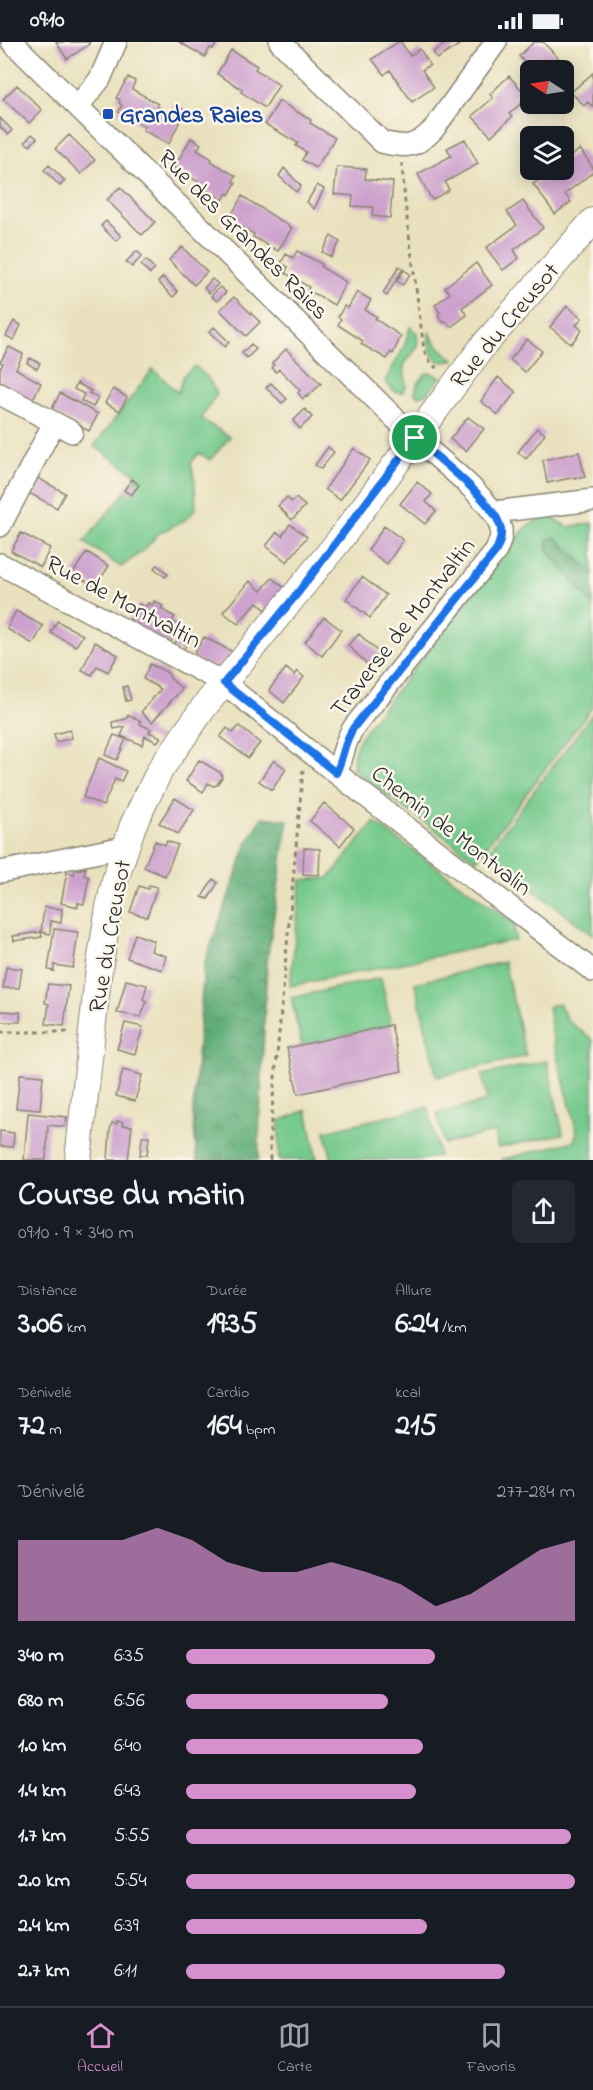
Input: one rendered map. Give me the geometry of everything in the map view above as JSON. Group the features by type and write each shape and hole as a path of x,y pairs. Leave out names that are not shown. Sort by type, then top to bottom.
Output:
{"street":[{"name":"Rue des Grandes Raies","path":"12,42 415,438"},
{"path":"78,106 100,79 116,42"},
{"path":"280,42 382,142 401,147 422,141 433,130 496,42"},
{"name":"Rue du Creusot","path":"78,1160 103,940 116,877 124,849 146,796 160,770 182,737 297,594 483,346 593,221"},
{"path":"0,394 63,428 0,526"},
{"path":"415,438 481,497 494,512 593,500"},
{"name":"Traverse de Montvaltin","path":"336,773 341,764 344,746 354,727 496,551 501,535 494,512"},
{"name":"Rue de Montvaltin","path":"0,564 224,683"},
{"name":"Chemin de Montvalin","path":"224,683 336,773 593,971"},
{"path":"0,872 114,849 124,849"}],"path":[{"path":"401,147 405,203 424,350 431,363 445,375"},
{"path":"270,1160 270,1132 301,779 304,767 314,755"},
{"path":"0,1032 92,1034"}],"green space":[{"path":"410,327 417,333 418,346 404,365 406,386 400,393 393,390 385,381 404,347"},
{"path":"429,332 446,354 454,359 444,362 433,357 429,344"},
{"path":"195,366 208,378 217,394 201,419 230,437 210,460 199,453 191,463 195,481 196,508 187,519 159,533 143,551 121,567 84,542 138,476 94,446 153,369 178,393 183,376"},
{"path":"430,373 441,377 428,392 418,396 415,393 417,384 425,374"},
{"path":"549,516 568,527 593,523 593,572 555,537 548,539 548,550 593,605 593,706 476,860 353,770 354,752 362,734 523,531 530,524"},
{"path":"555,537 593,572 593,605 548,550 548,539"},
{"path":"593,713 593,935 486,854"},
{"path":"262,817 288,820 267,962 258,1160 197,1160 193,1113 204,965 247,844"},
{"path":"374,822 514,923 515,940 290,986 301,880 329,878"},
{"path":"504,962 526,1056 437,1077 415,983"},
{"path":"381,978 391,1025 302,1045 291,998"},
{"path":"559,1003 568,1021 593,1040 593,1160 500,1160 574,1141 577,1132 554,1044 548,1007"},
{"path":"547,1061 563,1134 498,1148 494,1132 444,1144 437,1113 487,1101 482,1075"},
{"path":"428,1107 439,1156 422,1160 332,1160 325,1131"},
{"path":"307,1110 317,1160 279,1160 279,1121"}],"building":[{"path":"56,42 90,42 67,59"},
{"path":"179,42 218,42 213,49 210,48 205,57"},
{"path":"401,42 410,56 420,49 430,65 422,70 434,87 412,102 390,70 384,75 372,59"},
{"path":"448,42 457,42 459,45 437,59 433,52"},
{"path":"534,42 543,42 559,59 523,60 519,56"},
{"path":"231,50 257,66 255,69 279,85 265,108 241,92 242,89 217,74"},
{"path":"593,73 593,107 588,102 584,106 574,95 574,89"},
{"path":"509,76 520,88 520,104 509,114 512,117 491,136 472,116 493,98 490,94"},
{"path":"128,77 135,81 132,89 158,104 157,106 170,113 175,105 185,110 169,144 143,130 145,127 118,112 122,105 116,98"},
{"path":"17,85 42,110 29,123 3,99"},
{"path":"279,101 335,138 316,168 302,160 306,152 296,146 298,143 265,124"},
{"path":"0,118 12,130 8,135 0,127"},
{"path":"32,134 37,138 30,146 25,142"},
{"path":"69,135 95,160 81,174 55,149"},
{"path":"191,138 201,144 197,150 236,176 233,181 236,183 223,200 197,184 199,182 174,168"},
{"path":"465,139 478,164 445,182 449,190 432,200 418,174 451,156 447,148"},
{"path":"580,149 593,168 593,172 565,194 571,202 555,214 533,184 539,180 574,180 574,154"},
{"path":"49,165 65,181 60,186 44,170"},
{"path":"337,167 366,169 365,179 393,182 390,218 372,216 373,207 352,206 353,196 334,194"},
{"path":"284,168 301,186 296,192 279,176"},
{"path":"317,185 324,189 314,209 307,202"},
{"path":"120,187 155,222 142,235 107,200"},
{"path":"242,196 292,228 278,251 229,220"},
{"path":"523,201 543,228 514,250 519,258 503,270 486,248 517,225 507,212"},
{"path":"106,221 121,236 116,241 101,226"},
{"path":"331,236 340,242 331,257 322,252"},
{"path":"182,247 207,272 194,285 169,260"},
{"path":"137,251 142,256 132,267 126,262"},
{"path":"297,251 322,264 321,267 346,282 334,305 285,273 288,267 281,263 286,254 293,258"},
{"path":"146,260 155,269 150,274 141,265"},
{"path":"476,263 492,285 462,308 467,315 451,327 446,321 444,323 438,315 440,313 435,305 450,293 445,287"},
{"path":"399,266 403,268 387,296 383,293"},
{"path":"404,270 410,274 403,285 397,281"},
{"path":"163,277 178,292 173,297 158,282"},
{"path":"212,279 218,284 209,293 204,288"},
{"path":"220,287 226,292 217,301 211,296"},
{"path":"357,292 371,300 365,310 401,336 393,354 391,352 387,359 361,344 363,341 338,325 341,319 338,317 344,306 348,308"},
{"path":"234,297 260,322 246,336 220,310"},
{"path":"567,306 582,318 576,325 582,330 571,344 550,327"},
{"path":"14,321 21,325 14,340 6,336"},
{"path":"214,327 229,342 225,347 209,332"},
{"path":"527,339 542,351 525,372 510,360"},
{"path":"251,344 256,349 247,358 242,353"},
{"path":"9,347 23,354 16,369 41,383 32,401 0,384 0,369 3,363 0,362"},
{"path":"286,349 321,384 303,399 298,393 300,390 279,369 276,372 272,368 274,365 272,363"},
{"path":"30,358 40,363 37,369 27,363"},
{"path":"498,377 516,392 498,415 481,401"},
{"path":"77,383 98,398 93,407 81,401 84,394 74,389"},
{"path":"271,383 287,399 282,403 266,388"},
{"path":"113,389 127,397 120,411 105,403"},
{"path":"60,393 98,414 89,431 51,411"},
{"path":"305,409 312,417 300,429 293,421"},
{"path":"468,417 484,429 466,451 450,439"},
{"path":"537,428 545,434 526,459 518,452"},
{"path":"328,447 334,452 321,469 315,465"},
{"path":"354,448 370,460 340,500 325,489"},
{"path":"579,452 585,477 547,483 543,460"},
{"path":"36,477 65,493 57,508 27,492"},
{"path":"132,479 139,485 131,495 124,490"},
{"path":"417,482 432,494 426,502 436,511 425,524 400,504"},
{"path":"287,497 291,502 296,498 305,506 292,520 278,506"},
{"path":"290,524 307,537 287,562 266,546 277,532 282,536"},
{"path":"384,526 403,540 387,564 368,550"},
{"path":"21,533 50,548 41,567 11,551"},
{"path":"87,552 109,566 95,587 73,573"},
{"path":"157,565 168,574 165,577 154,568"},
{"path":"362,577 386,595 370,618 346,599"},
{"path":"272,578 286,589 268,612 257,602 238,624 223,612 250,581 261,591"},
{"path":"154,601 163,606 161,609 175,617 172,621 179,625 169,645 128,623 139,604 145,607 148,603 152,605"},
{"path":"16,611 43,626 33,644 7,629"},
{"path":"324,617 341,630 322,656 305,642"},
{"path":"57,621 83,635 76,646 51,633"},
{"path":"182,634 188,637 188,641 182,652 172,647"},
{"path":"359,634 379,653 368,665 348,645"},
{"path":"204,637 233,652 222,665 211,667 192,657"},
{"path":"95,642 118,655 108,672 97,666 92,675 82,670"},
{"path":"150,664 168,673 182,689 152,722 141,712 161,689 143,679"},
{"path":"286,668 294,675 297,671 304,677 284,703 269,690"},
{"path":"127,686 131,700 126,701 123,687"},
{"path":"128,715 151,729 149,732 161,737 157,742 145,736 142,745 121,736 125,727 114,729 112,722 126,719"},
{"path":"239,726 260,743 248,758 220,737 227,728 233,733"},
{"path":"70,730 72,738 56,742 54,734"},
{"path":"114,735 126,739 117,760 105,755"},
{"path":"99,758 126,771 121,782 115,779 103,806 83,797"},
{"path":"199,760 221,773 222,777 217,785 213,786 208,783 203,792 186,781"},
{"path":"274,760 286,769 272,790 259,781"},
{"path":"175,798 194,810 178,834 159,823"},
{"path":"324,803 354,828 340,846 310,821"},
{"path":"155,841 165,845 167,841 178,845 165,876 144,867"},
{"path":"304,848 320,849 319,875 303,874"},
{"path":"86,868 84,875 89,877 84,904 78,903 78,907 61,903 67,872 74,874 75,870"},
{"path":"213,879 218,883 208,899 202,897"},
{"path":"149,885 157,887 147,917 130,912 139,886 148,889"},
{"path":"44,907 62,909 61,923 51,921 50,934 41,932"},
{"path":"54,929 78,932 73,968 54,965 54,971 48,970"},
{"path":"41,932 42,937 14,941 13,936"},
{"path":"135,934 154,941 151,951 166,956 162,970 127,958"},
{"path":"6,967 22,969 19,988 3,988"},
{"path":"126,980 147,985 143,999 147,1001 141,1017 117,1013"},
{"path":"48,984 69,986 64,1026 46,1024 49,1004 45,1003"},
{"path":"0,1011 20,1012 20,1022 0,1022"},
{"path":"125,1023 143,1027 135,1054 117,1049"},
{"path":"391,1025 402,1071 298,1094 287,1048"},
{"path":"123,1070 142,1075 135,1101 116,1096"},
{"path":"20,1074 43,1076 40,1110 16,1108"},
{"path":"28,1113 67,1117 65,1127 48,1125 46,1160 24,1160"},
{"path":"117,1121 123,1122 122,1125 132,1126 128,1160 108,1160 110,1130 112,1123 117,1124"},
{"path":"0,1131 14,1133 13,1147 0,1146"},
{"path":"142,1137 149,1137 147,1155 140,1155"}],"place":[{"name":"Grandes Raies","path":"108,114"}],"route":[{"path":"415,438 481,497 498,519 501,535 496,551 347,737 341,755 341,764 336,773 224,683 338,542 415,438"}]}
